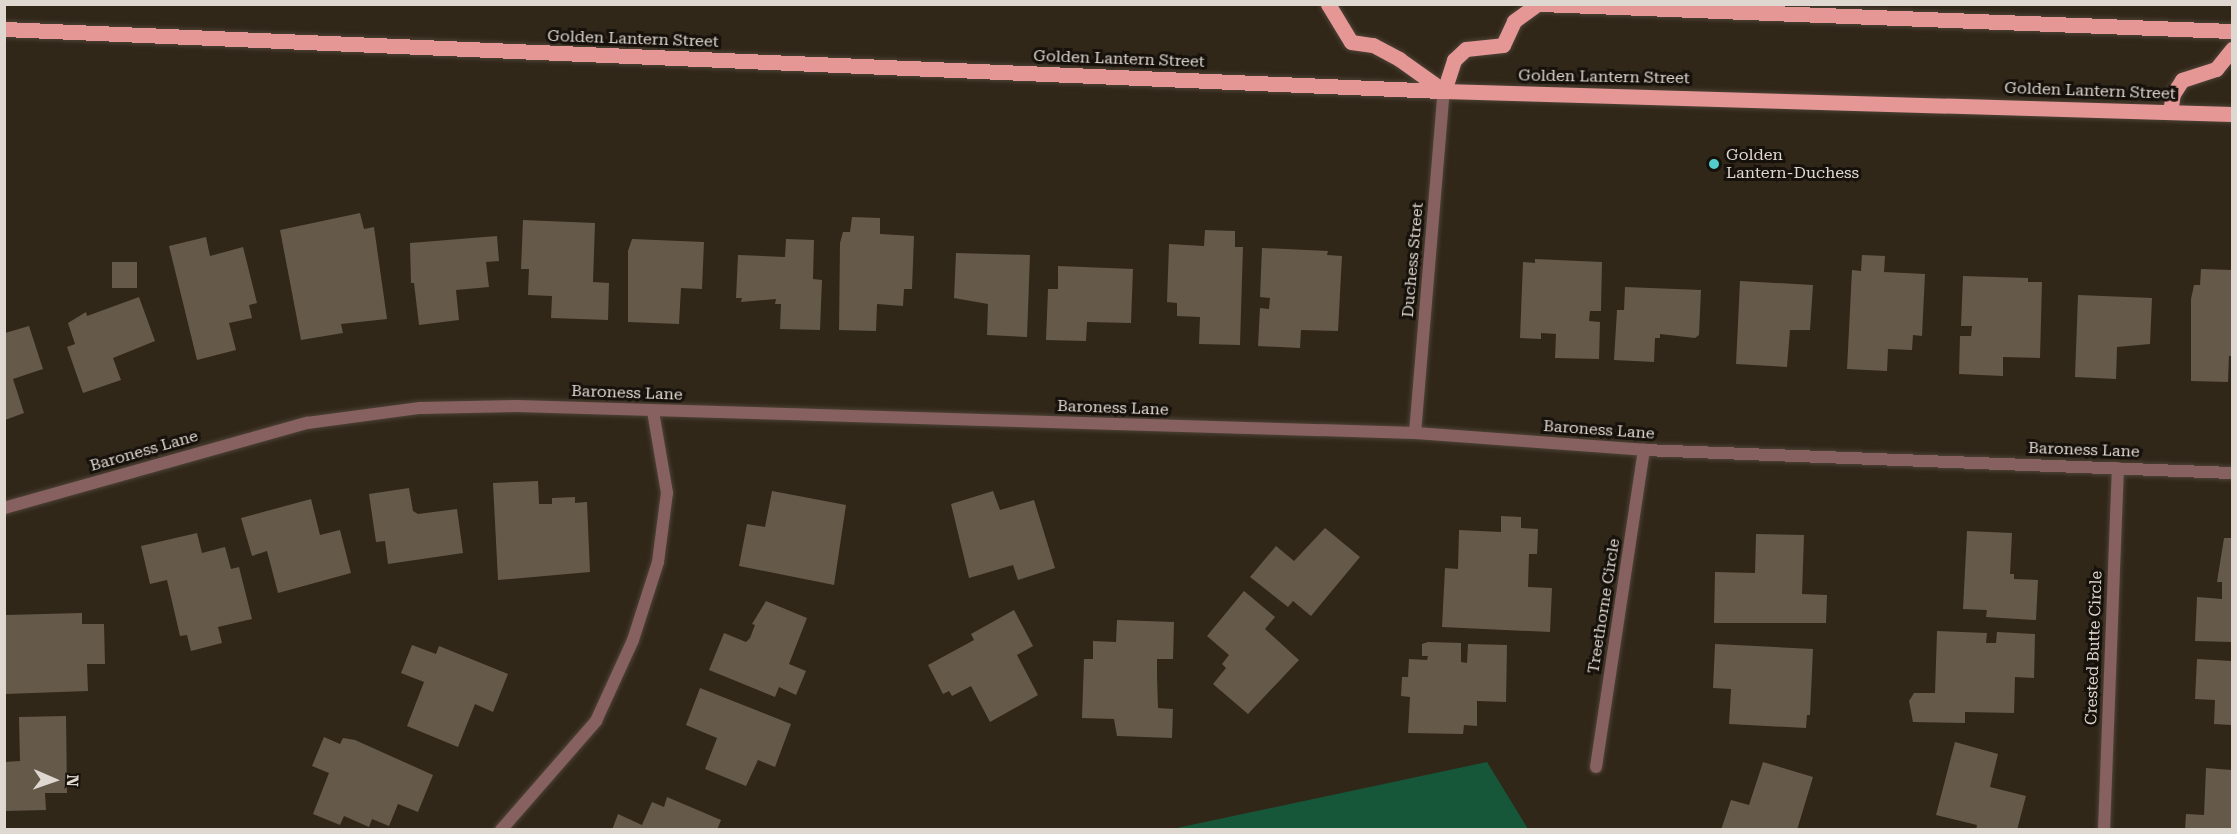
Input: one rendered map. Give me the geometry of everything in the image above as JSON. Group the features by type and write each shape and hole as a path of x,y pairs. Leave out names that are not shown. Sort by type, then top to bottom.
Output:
{"main road":[{"path":"1328,4 1351,42 1373,45 1399,58 1444,91 1454,60 1466,49 1503,45 1514,21 1539,4 2232,31"},
{"name":"Golden Lantern Street","path":"4,29 1444,91 2232,114"},
{"path":"2170,112 2173,94 2182,80 2216,69 2232,49"}],"street":[{"name":"Duchess Street","path":"1415,433 1444,91"},
{"name":"Baroness Lane","path":"4,508 308,423 346,416 420,408 506,407 1415,433 1644,450 2232,473"},
{"path":"501,830 596,721 633,640 658,562 667,493 653,411"},
{"name":"Treethorne Circle","path":"1596,767 1644,450"},
{"name":"Crested Butte Circle","path":"2103,830 2118,468"}],"green space":[{"path":"1487,762 1528,829 1172,829"}],"building":[{"path":"360,213 364,229 374,227 387,319 341,324 343,333 301,340 280,230"},
{"path":"852,217 880,218 880,234 914,236 912,289 904,289 903,306 877,304 876,331 839,330 840,243 843,232 850,232"},
{"path":"523,220 595,223 593,282 609,283 608,320 551,318 552,296 528,295 529,269 521,269"},
{"path":"1205,230 1235,231 1235,247 1243,247 1240,345 1199,344 1200,317 1177,316 1177,303 1167,302 1169,244 1204,246"},
{"path":"497,236 499,261 486,262 489,287 456,290 459,320 419,325 414,283 411,283 410,243"},
{"path":"206,237 210,256 243,247 257,303 249,305 252,318 229,323 236,350 197,360 169,246"},
{"path":"632,239 704,242 702,289 681,288 679,324 628,322 628,251"},
{"path":"786,239 814,240 813,279 822,280 820,330 780,329 781,304 775,304 776,299 741,302 742,298 736,298 738,255 785,257"},
{"path":"1262,248 1328,251 1327,255 1342,256 1338,331 1301,330 1300,348 1258,346 1260,308 1269,309 1270,298 1260,297"},
{"path":"956,253 1030,255 1027,337 987,335 988,304 954,298"},
{"path":"1862,255 1885,256 1884,272 1925,274 1922,336 1913,335 1912,350 1888,349 1887,371 1847,369 1852,270 1861,271"},
{"path":"1535,259 1602,262 1601,311 1590,311 1589,321 1600,322 1599,359 1555,358 1556,334 1541,333 1541,339 1520,338 1523,262 1535,263"},
{"path":"112,262 137,262 137,288 112,288"},
{"path":"1058,266 1133,269 1131,323 1087,322 1086,341 1046,340 1048,289 1058,289"},
{"path":"2201,269 2232,270 2232,356 2229,356 2228,382 2191,381 2191,299 2194,285 2200,285"},
{"path":"1963,276 2028,278 2028,282 2042,282 2040,358 2003,357 2003,376 1959,374 1960,336 1971,336 1972,326 1961,326"},
{"path":"1740,281 1813,285 1810,330 1790,330 1787,367 1736,364"},
{"path":"1625,287 1701,290 1699,335 1695,338 1660,334 1660,338 1655,338 1654,362 1614,360 1617,310 1624,310"},
{"path":"2078,295 2152,298 2150,344 2117,347 2116,379 2075,377"},
{"path":"139,297 155,341 113,358 121,380 83,393 67,347 75,344 68,323 86,312 87,316"},
{"path":"29,326 43,369 13,379 24,413 5,420 5,333"},
{"path":"538,481 539,504 552,504 552,498 575,497 575,503 587,502 590,572 498,580 493,483"},
{"path":"409,488 413,511 418,514 457,509 463,553 388,564 385,541 376,542 369,494"},
{"path":"772,491 846,505 834,585 739,566 747,524 765,527"},
{"path":"993,491 1000,510 1034,500 1055,568 1018,580 1013,565 969,578 951,504"},
{"path":"311,499 320,535 340,530 351,573 278,593 267,551 252,556 241,518"},
{"path":"1501,516 1521,517 1521,528 1538,529 1537,554 1529,554 1528,587 1552,588 1550,632 1442,627 1445,568 1458,569 1459,530 1501,532"},
{"path":"1325,528 1360,557 1311,616 1293,601 1288,607 1250,577 1276,546 1294,561"},
{"path":"1967,531 2012,533 2010,574 2014,574 2014,579 2038,580 2036,620 1986,617 1987,610 1963,609"},
{"path":"197,533 202,553 225,547 231,569 239,567 252,619 218,627 222,643 191,651 187,635 180,636 167,580 150,584 141,546"},
{"path":"1756,534 1804,535 1802,594 1827,595 1826,623 1714,623 1715,572 1755,573"},
{"path":"2224,538 2232,538 2232,642 2195,641 2197,597 2222,599 2222,582 2217,582"},
{"path":"1244,591 1275,617 1265,629 1299,660 1248,714 1213,684 1226,668 1222,664 1229,655 1207,636"},
{"path":"766,601 807,618 789,664 806,671 796,695 779,687 775,697 709,670 724,633 746,642 755,625 752,624"},
{"path":"1014,610 1033,646 1017,655 1038,695 990,722 971,686 952,696 949,691 943,694 928,665 974,640 971,634"},
{"path":"82,613 82,624 104,624 105,664 87,664 88,691 5,694 6,615"},
{"path":"1117,620 1174,622 1173,659 1157,659 1158,708 1173,709 1172,738 1117,736 1114,719 1082,718 1084,659 1093,659 1093,641 1116,642"},
{"path":"1937,631 1987,633 1986,643 1996,643 1997,632 2035,634 2034,678 2015,677 2014,713 1965,712 1965,723 1913,722 1909,701 1914,693 1935,693"},
{"path":"1428,642 1461,643 1461,662 1467,663 1468,644 1507,645 1506,702 1477,701 1477,726 1464,725 1463,734 1408,733 1410,697 1401,696 1402,677 1408,677 1409,659 1427,660 1428,656 1422,656 1422,644"},
{"path":"1715,644 1813,649 1810,715 1807,715 1806,728 1729,724 1731,689 1713,688"},
{"path":"412,645 436,654 439,646 508,674 493,712 475,704 458,747 407,726 424,682 401,673"},
{"path":"2197,659 2232,661 2232,725 2214,724 2215,700 2195,699"},
{"path":"700,688 791,724 775,767 758,760 746,786 705,769 717,738 686,725"},
{"path":"66,716 67,793 45,793 46,810 4,811 4,762 20,761 19,717"},
{"path":"324,737 340,744 343,738 355,740 433,775 418,812 398,804 389,826 372,819 369,827 344,816 340,825 313,814 329,773 312,766"},
{"path":"1955,742 1998,754 1990,787 2026,796 2017,830 1976,830 1977,825 1936,815"},
{"path":"1763,762 1813,777 1797,830 1721,830 1731,800 1749,805"},
{"path":"2206,768 2232,770 2232,830 2185,830 2186,814 2204,815"},
{"path":"667,797 721,820 717,830 612,830 618,814 642,825 652,802 664,807"}],"place":[{"name":"Golden Lantern-Duchess","path":"1714,164"}]}
